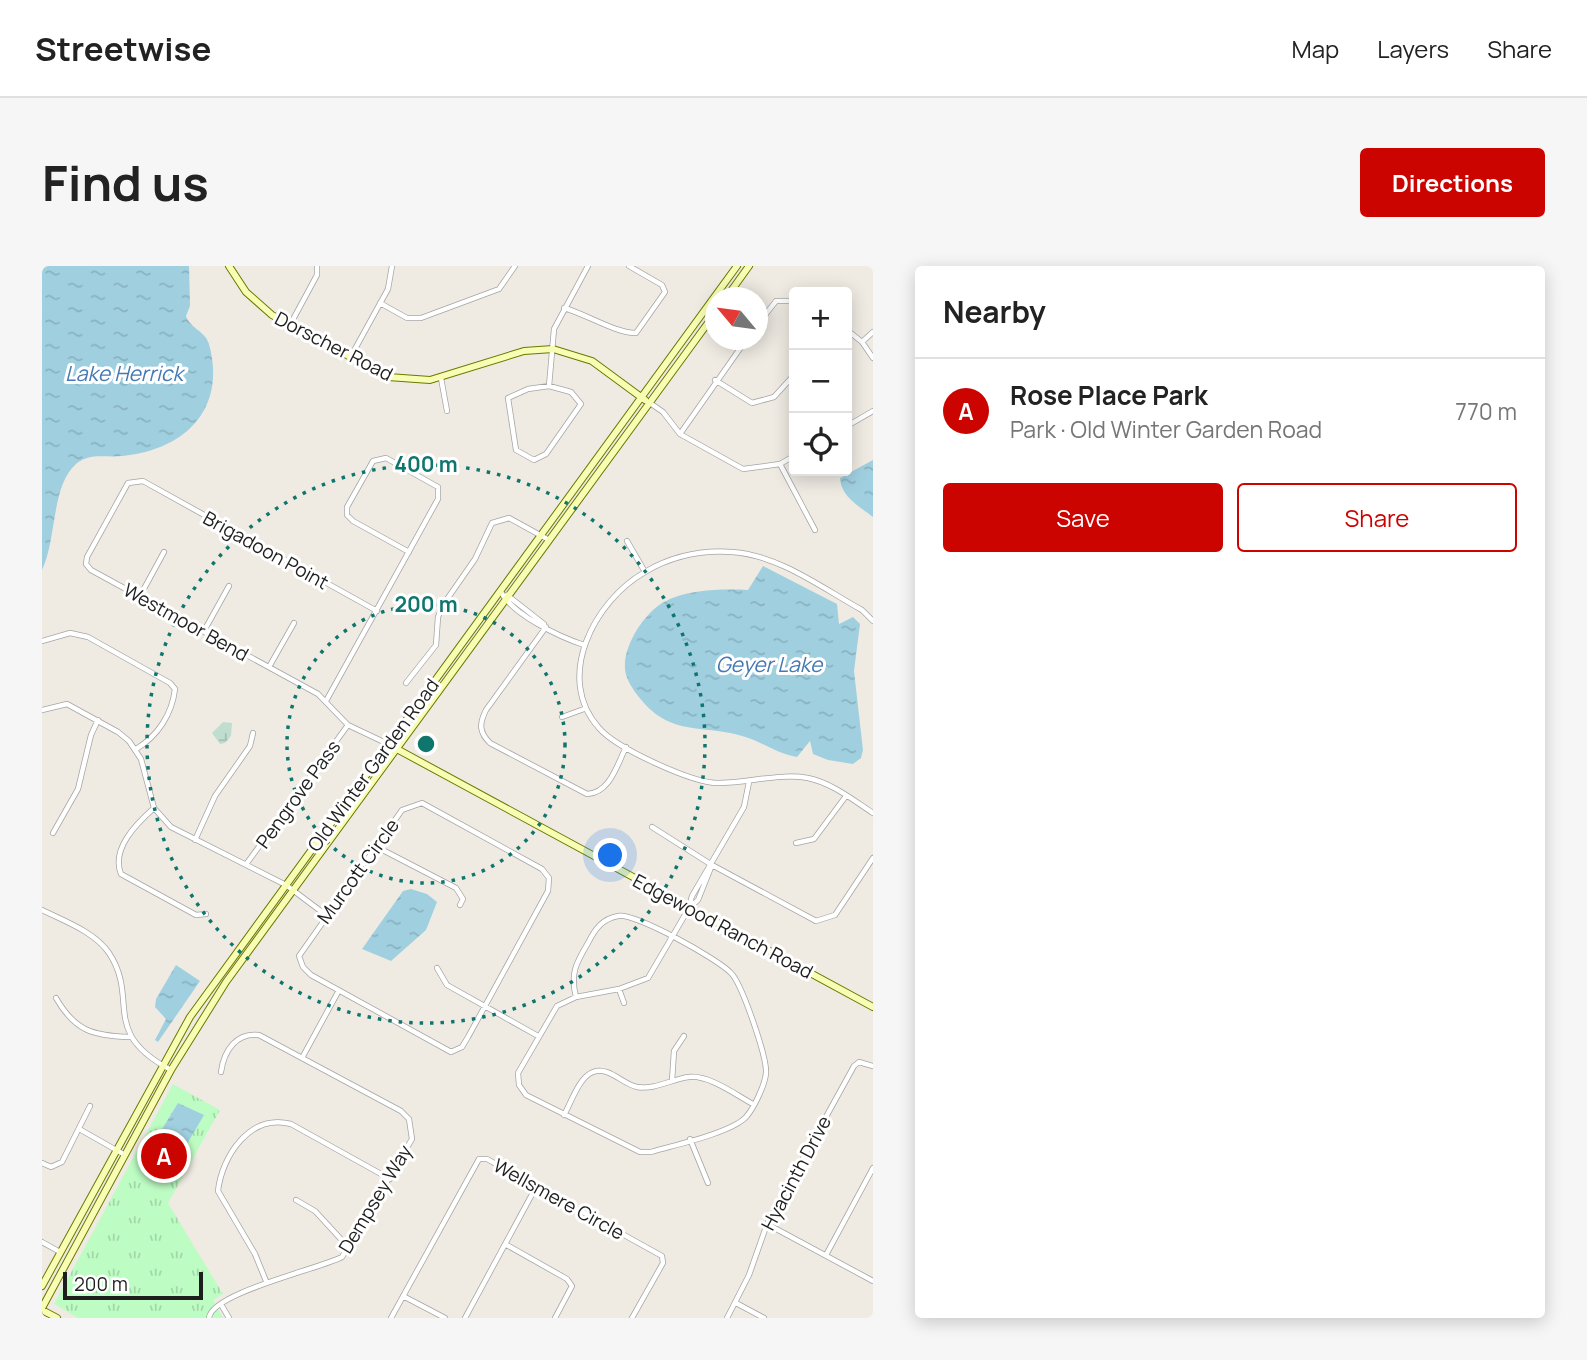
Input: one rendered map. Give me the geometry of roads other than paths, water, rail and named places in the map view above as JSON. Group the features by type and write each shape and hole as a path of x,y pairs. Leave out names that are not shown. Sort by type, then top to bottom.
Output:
{"main road":[{"name":"Dorscher Road","path":"229,266 254,300 289,325 380,374 399,380 421,382 524,351 553,349 592,361 649,403"},
{"name":"Old Winter Garden Road","path":"42,1286 190,1017 737,266"},
{"path":"734,287 749,266"},
{"name":"Old Winter Garden Road","path":"42,1309 171,1070 226,982 705,327"},
{"name":"Edgewood Ranch Road","path":"388,744 873,1007"},
{"path":"42,1309 57,1318"}],"street":[{"path":"289,325 317,275 317,266"},
{"path":"350,358 388,289 392,266"},
{"path":"380,303 407,318 421,318 499,289 515,266"},
{"path":"549,386 554,329 588,266"},
{"path":"564,308 596,318 627,333 636,333 665,292 662,285 629,266"},
{"path":"768,311 776,301 789,300"},
{"path":"862,342 873,331"},
{"path":"852,334 862,342 873,358"},
{"path":"680,434 738,350"},
{"path":"441,378 447,411"},
{"path":"715,380 752,403 774,397 789,380"},
{"path":"549,386 571,392 581,404 546,454 534,460 516,450 508,398 528,389 549,386"},
{"path":"649,403 663,412 680,434 743,469 780,464 789,459"},
{"path":"852,423 873,411"},
{"path":"326,701 377,611 438,499 438,488 386,458 379,458 373,461 366,473 347,507 347,515 409,552"},
{"path":"780,464 815,530"},
{"name":"Westmoor Bend","path":"156,488 143,481 128,483 87,557 91,570 269,667 326,701 348,725 388,744"},
{"name":"Brigadoon Point","path":"156,488 377,611"},
{"path":"406,683 436,645 438,617 443,606 475,559 492,523 509,517 550,541"},
{"path":"627,541 645,572"},
{"path":"140,596 164,552"},
{"path":"873,621 862,610 772,561 748,553 682,555 645,572 614,598 584,645 579,669 584,709 599,729 626,747 688,776 714,783 749,782 789,776 819,781 873,813"},
{"path":"204,631 229,586"},
{"path":"501,592 538,617 546,627 584,645"},
{"path":"269,667 294,623"},
{"path":"546,627 486,710 480,722 482,734 490,743 587,794 600,791 607,784 626,747"},
{"path":"42,641 70,633 88,637 170,683 175,689 173,701 158,733 136,749"},
{"path":"42,710 67,704 118,732 136,749 154,808 171,827 286,885 326,915"},
{"path":"562,717 584,709"},
{"path":"53,833 78,789 91,735 98,720"},
{"name":"Pengrove Pass","path":"247,863 348,725"},
{"path":"195,840 215,796 250,746 253,733"},
{"path":"576,998 573,970 597,926 620,915 635,918 672,938 722,966 732,974 740,988 766,1073 746,1117 733,1126 651,1152 640,1152 526,1095 519,1085 518,1073 557,1006 648,978 672,938 689,908 698,900 712,865 748,799 749,782"},
{"path":"796,843 814,839 846,796"},
{"name":"Murcott Circle","path":"422,803 542,869 549,878 548,891 462,1047 451,1052 338,992 303,967 299,956 326,915 402,810 422,803"},
{"path":"154,808 137,823 119,854 117,863 121,874 196,915 206,914"},
{"path":"652,827 712,865 816,921 835,915 873,858"},
{"path":"376,846 456,888 463,899 460,905"},
{"path":"42,910 96,939 109,953 117,969 130,1037 171,1070"},
{"path":"437,968 447,985 538,1035"},
{"path":"619,989 624,1003"},
{"path":"302,1058 338,992"},
{"path":"56,998 67,1016 97,1036 130,1037"},
{"name":"Dempsey Way","path":"209,1318 210,1311 266,1281 326,1265 350,1249 412,1139 409,1119 401,1111 259,1035 238,1037 228,1052 222,1072"},
{"path":"672,1081 674,1051 684,1036"},
{"name":"Hyacinth Drive","path":"727,1318 736,1303 767,1224 854,1066 859,1062 873,1066"},
{"path":"564,1115 585,1076 594,1071 605,1071 634,1087 649,1088 692,1077 708,1081 753,1104"},
{"path":"42,1163 51,1167 62,1162 81,1130 90,1106"},
{"path":"266,1281 255,1254 218,1191 227,1160 244,1135 273,1121 291,1124 390,1179"},
{"path":"81,1130 125,1154"},
{"path":"690,1139 708,1183"},
{"name":"Wellsmere Circle","path":"391,1318 479,1159 487,1159 662,1256 663,1263 632,1318"},
{"path":"826,1255 873,1168"},
{"path":"465,1318 536,1187"},
{"path":"296,1200 315,1211 350,1249"},
{"path":"767,1224 873,1281"},
{"path":"42,1242 60,1252"},
{"path":"505,1244 567,1279 572,1286 555,1318"},
{"path":"403,1296 445,1318"},
{"path":"736,1303 764,1318"},
{"path":"222,1306 229,1318"}],"water":[{"name":"Lake Herrick","path":"42,266 189,266 190,306 186,316 207,340 213,368 212,388 206,407 196,422 182,435 144,452 92,457 76,464 62,485 42,570"},
{"path":"873,460 873,517 847,496 841,485 840,478 852,476 852,471"},
{"name":"Geyer Lake","path":"763,566 837,604 839,624 853,617 860,624 854,671 863,750 861,758 853,764 828,760 813,754 810,741 797,757 742,736 672,723 647,706 628,680 625,669 627,650 642,622 656,607 683,594 748,590"},
{"path":"411,889 427,894 437,902 426,930 391,961 362,949 403,891"},
{"path":"176,965 200,981 158,1042 155,1040 166,1019 155,1007 156,999"},
{"path":"178,1103 204,1115 167,1178 150,1149"}],"place":[{"name":"Rose Place Park","path":"164,1156"}]}
